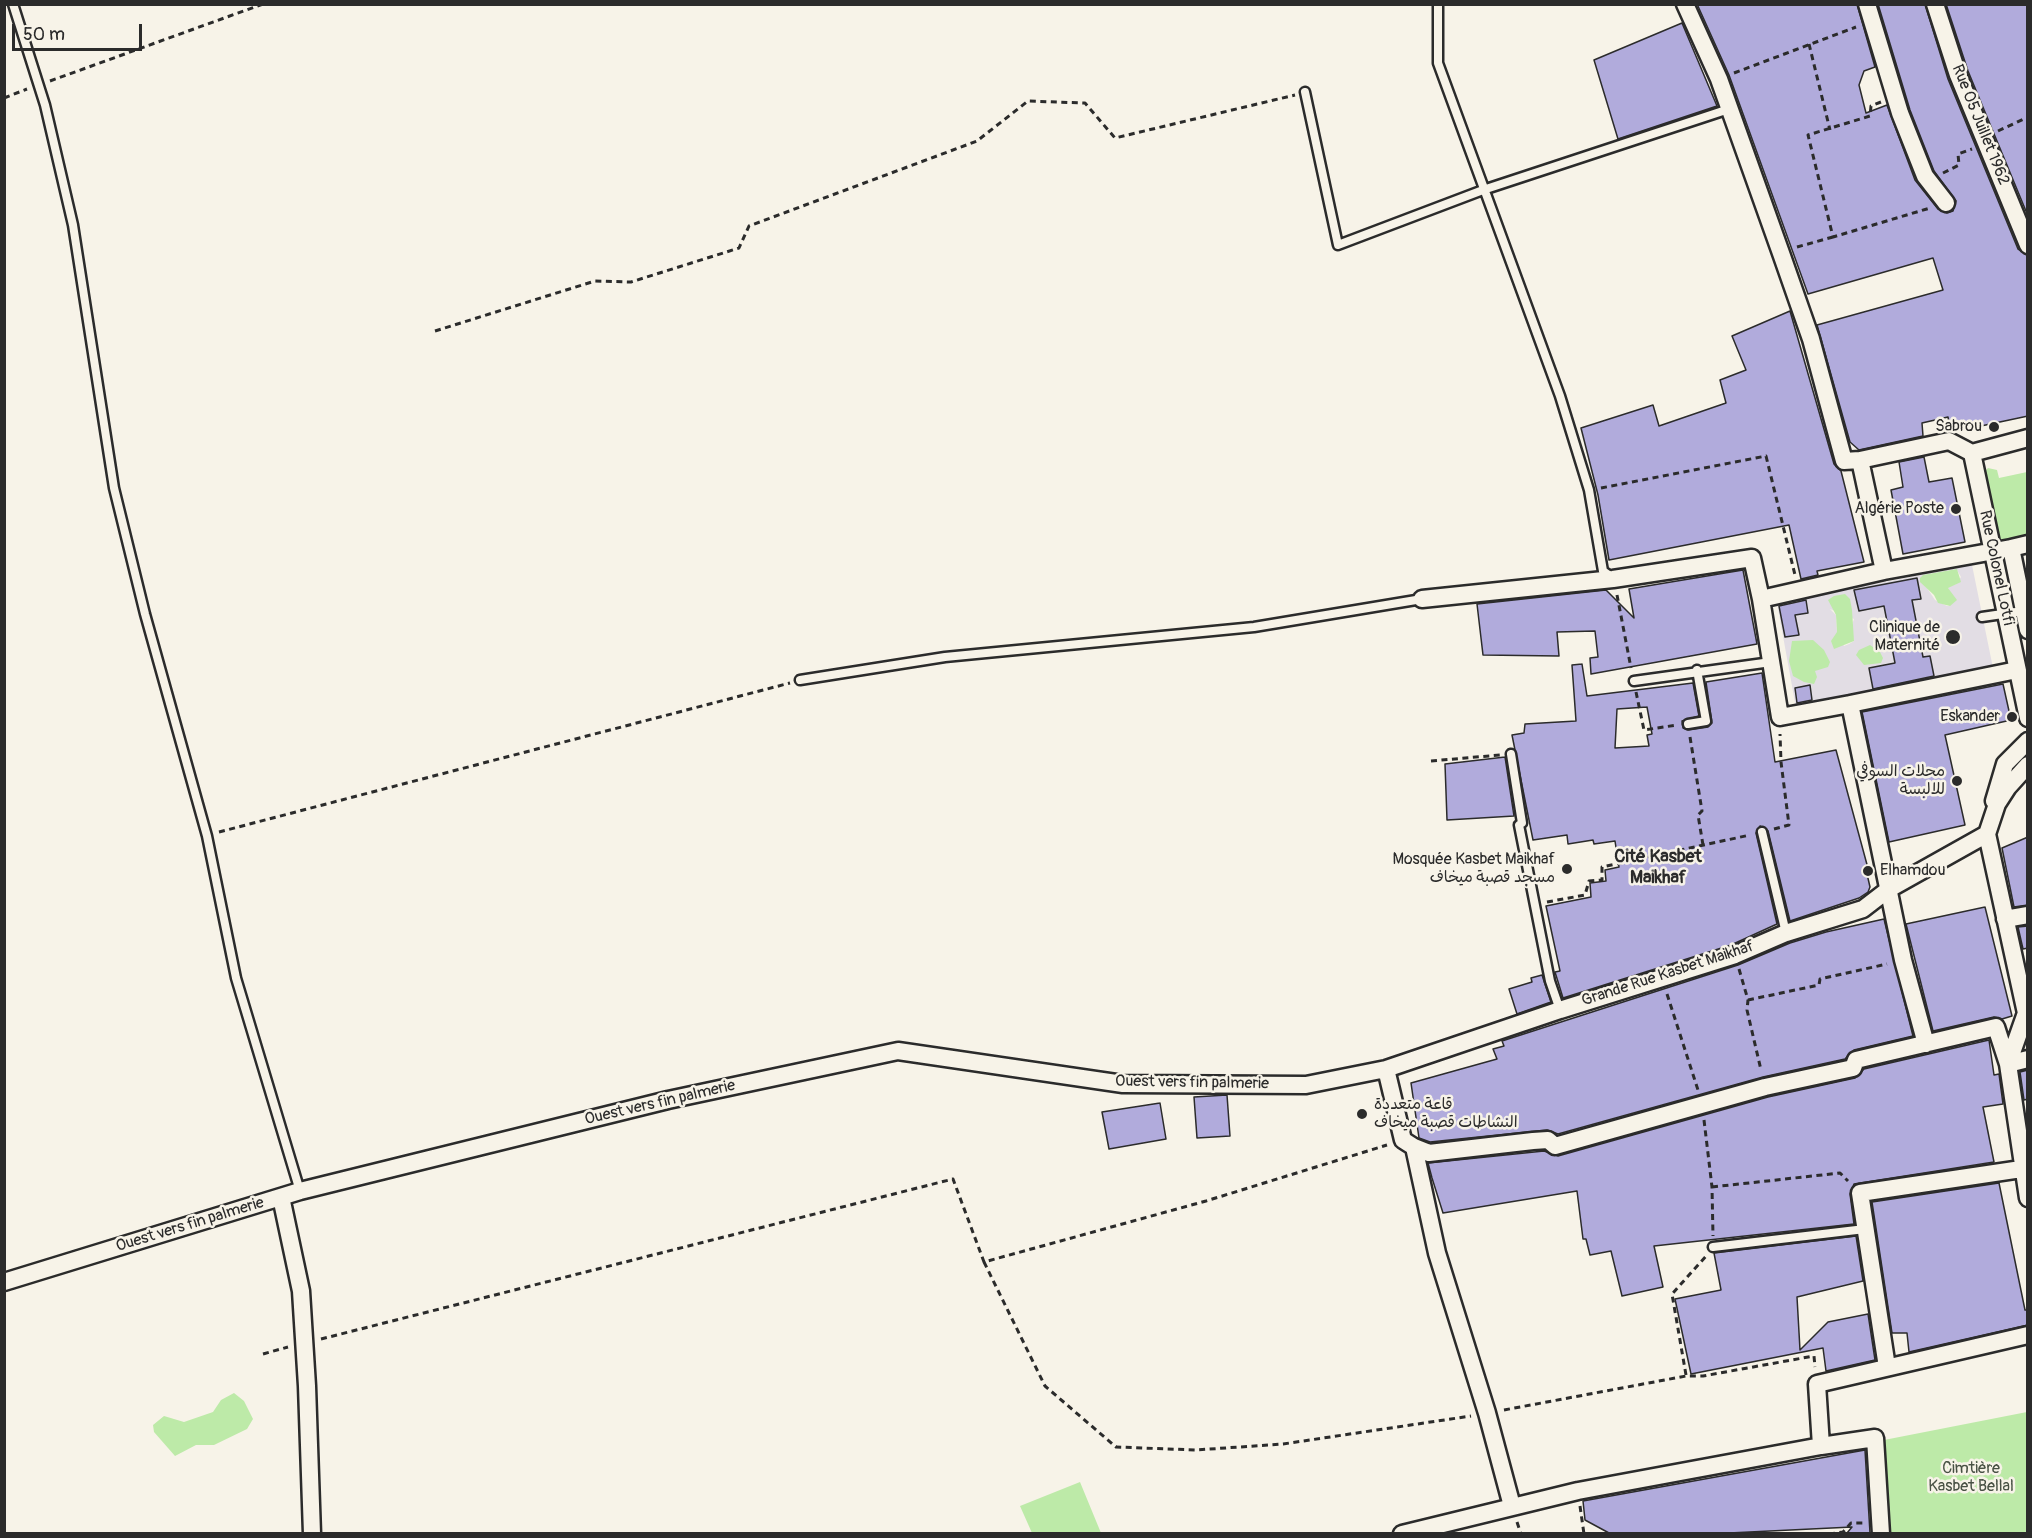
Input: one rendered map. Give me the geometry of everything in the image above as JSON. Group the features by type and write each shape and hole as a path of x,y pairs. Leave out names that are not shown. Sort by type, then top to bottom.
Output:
{"street":[{"path":"1685,4 1719,79 1811,339 1844,461 1860,460 1949,441 1972,453 2028,438"},
{"path":"1867,4 1894,94 1925,176 1946,203"},
{"name":"Rue 05 Juillet 1962","path":"1935,4 1985,141 2028,244"},
{"name":"Rue Colonel Lotfi","path":"1972,453 1991,552 2026,707"},
{"path":"1860,460 1884,571"},
{"path":"1761,599 1884,571 2019,546"},
{"name":"Rue Colonel Lotfi","path":"2019,546 2023,611 2028,630"},
{"path":"1422,599 1613,579 1752,558 1780,717 2017,670"},
{"path":"1850,704 1903,960 1926,1044"},
{"path":"2007,1064 2026,1013 1988,828 1998,781 2006,764 2028,741"},
{"path":"1988,828 2008,787 2028,765"},
{"name":"Grande Rue Kasbet Maikhaf","path":"1332,1080 1386,1069 1560,1010 1735,956 1786,933 1863,909 1889,889 1988,828"},
{"path":"2005,919 2028,915"},
{"path":"1408,1143 1429,1153 1548,1140 1556,1146 1765,1087 1853,1068 1856,1060 1996,1027 2007,1064 2028,1198"},
{"name":"Ouest vers fin palmerie","path":"4,1282 300,1191 668,1100 898,1051 1123,1084 1306,1084 1332,1080"},
{"path":"2007,1064 2028,1059"},
{"path":"1386,1069 1437,1253 1487,1413 1512,1506"},
{"path":"1887,1367 1860,1193 2025,1169"},
{"path":"281,1197 301,1291 312,1533"},
{"path":"1821,1446 1818,1384 2028,1335"},
{"path":"1402,1533 1578,1491 1875,1438 1881,1528"}],"lane":[{"path":"13,4 38,85 73,225 114,488 145,614 207,836 236,978 300,1191"},
{"path":"1438,4 1438,63 1560,396 1588,490 1604,571 1613,579"},
{"path":"1305,92 1338,245 1483,190 1730,110"},
{"path":"800,680 945,657 1254,627 1422,599"},
{"path":"1982,617 2023,611"},
{"path":"1634,681 1697,670 1770,662"},
{"path":"1688,724 1706,722 1697,670"},
{"path":"1511,754 1522,823 1519,825 1550,981 1560,1010"},
{"path":"1762,832 1786,933"},
{"path":"1713,1247 1865,1229"}],"path":[{"path":"4,98 263,4"},
{"path":"1719,79 1872,21"},
{"path":"1809,44 1830,130"},
{"path":"435,331 595,281 631,282 739,248 749,226 977,141 1028,101 1085,103 1114,138 1305,92"},
{"path":"1833,237 1808,135 1870,116 1871,106 1894,94"},
{"path":"1933,186 1941,173 1959,165 1958,154 2028,117"},
{"path":"1782,256 1799,245 1946,203"},
{"path":"1588,490 1766,456 1799,591"},
{"path":"1613,579 1644,730 1688,724 1702,811 1698,815 1703,844"},
{"path":"207,836 800,680"},
{"path":"1535,904 1585,895 1589,881 1602,880 1602,867 1789,825 1781,762 1780,717"},
{"path":"1431,761 1511,754"},
{"path":"1735,956 1748,1000 1747,1010 1765,1087"},
{"path":"1748,1000 1819,985 1820,979 1903,960"},
{"path":"984,1262 1408,1143"},
{"path":"1712,1186 1840,1173 1860,1193"},
{"path":"263,1354 953,1179 984,1262 1045,1386 1116,1447 1196,1450 1283,1444 1487,1413 1686,1376 1703,1376 1814,1356 1818,1384"},
{"path":"1686,1376 1672,1294 1713,1247"},
{"path":"1578,1491 1584,1533"},
{"path":"1829,1533 1843,1532 1851,1523 1881,1528"}],"shaded area":[{"name":"Clinique de Maternité","path":"1972,565 1993,668 1796,708 1777,603","holes":["1957,570 1961,577 1956,584 1948,587 1950,606 1935,600 1925,585","1855,590 1921,598 1912,600 1923,657 1930,656 1934,678 1873,690 1869,668 1895,663 1884,606 1859,611","1806,600 1808,613 1795,615 1799,635 1785,637 1779,605","1830,609 1854,619 1851,628 1854,641 1844,646 1837,632 1836,615","1810,686 1813,703 1798,706 1795,688"]}],"green space":[{"path":"1988,468 1997,470 1999,478 2027,472 2027,535 1997,541 1984,472"},
{"path":"1957,569 1961,582 1948,588 1957,600 1950,606 1938,603 1934,595 1920,582 1923,575"},
{"path":"1845,594 1850,599 1854,641 1834,649 1831,641 1837,632 1836,615 1828,600"},
{"path":"1813,640 1824,650 1830,662 1828,667 1815,671 1817,677 1814,684 1793,676 1789,661 1792,641"},
{"path":"1870,645 1880,652 1883,658 1881,663 1864,665 1856,655 1859,650"},
{"path":"234,1393 244,1401 253,1419 247,1429 214,1445 196,1445 175,1456 154,1432 153,1425 164,1416 184,1422 213,1412 221,1400"},
{"name":"Cimtière Kasbet Bellal","path":"2027,1412 2027,1533 1886,1533 1880,1453 1884,1440"},
{"path":"1080,1482 1101,1533 1032,1533 1020,1506"}],"building":[{"path":"1697,4 1857,4 1875,67 1864,71 1859,85 1866,113 1887,105 1915,180 1938,209 1947,213 1953,211 1956,201 1934,171 1910,110 1878,4 1925,4 1948,79 2018,249 2028,255 2028,416 1981,426 1980,421 1950,428 1948,417 1922,423 1923,436 1859,450 1850,442 1817,325 1943,290 1933,258 1808,294 1729,75"},
{"path":"1946,4 2028,4 2028,216 1968,71"},
{"path":"1682,23 1717,106 1618,139 1594,60"},
{"path":"1790,311 1834,464 1841,471 1864,562 1817,571 1818,575 1801,579 1789,525 1609,560 1598,495 1581,428 1653,405 1659,426 1726,403 1720,380 1746,370 1732,336"},
{"path":"1924,457 1929,482 1952,478 1965,542 1903,554 1891,490 1903,487 1899,462"},
{"path":"1743,570 1757,644 1591,674 1590,658 1598,657 1595,631 1557,632 1559,656 1483,655 1477,604 1606,590 1634,618 1629,589"},
{"path":"1917,578 1921,599 1912,600 1923,657 1930,656 1934,676 1873,689 1869,668 1895,663 1884,606 1859,611 1854,590"},
{"path":"1806,600 1808,613 1795,615 1799,635 1785,637 1779,606"},
{"path":"1582,664 1587,696 1693,683 1699,716 1682,721 1683,728 1688,730 1708,727 1712,723 1706,682 1762,673 1775,762 1836,750 1869,872 1867,874 1870,887 1868,892 1859,898 1790,921 1768,831 1760,826 1756,833 1777,924 1731,945 1563,998 1555,972 1560,971 1546,906 1591,897 1590,883 1606,881 1605,870 1619,867 1615,841 1594,844 1593,840 1568,844 1567,835 1533,840 1512,735 1524,733 1525,724 1576,721 1572,665","holes":["1647,707 1652,734 1647,735 1649,746 1615,748 1617,709"]},
{"path":"2003,684 2011,720 1945,735 1965,825 1889,842 1862,712"},
{"path":"1810,685 1812,700 1797,703 1795,688"},
{"path":"1505,757 1514,816 1447,820 1445,764"},
{"path":"2028,837 2028,905 2014,907 2002,848"},
{"path":"1985,907 2012,1016 2002,1019 1994,1017 1933,1031 1906,924"},
{"path":"1884,919 1913,1036 1854,1050 1845,1059 1763,1077 1558,1134 1547,1130 1430,1142 1419,1138 1411,1083 1497,1059 1493,1049 1504,1046 1502,1041 1738,965 1790,943"},
{"path":"2028,926 2028,948 2023,949 2018,927"},
{"path":"1542,975 1551,1002 1517,1014 1509,989 1532,982 1531,978"},
{"path":"1989,1040 1994,1075 1999,1074 2003,1104 1983,1107 1994,1162 1854,1184 1850,1194 1854,1224 1654,1246 1663,1287 1622,1296 1611,1251 1590,1255 1586,1239 1583,1239 1577,1191 1443,1213 1428,1163 1544,1151 1558,1156 1768,1097 1855,1078 1864,1069"},
{"path":"2028,1070 2028,1099 2024,1100 2020,1072"},
{"path":"1227,1095 1230,1136 1197,1138 1194,1097"},
{"path":"1160,1103 1166,1139 1109,1149 1102,1112"},
{"path":"1999,1183 2025,1310 2028,1310 2028,1325 1909,1352 1907,1333 1892,1333 1872,1202"},
{"path":"1856,1236 1863,1281 1797,1297 1800,1350 1828,1322 1868,1314 1875,1360 1826,1371 1823,1348 1691,1374 1675,1299 1721,1290 1714,1253"},
{"path":"1865,1450 1870,1533 1847,1533 1852,1527 1729,1533 1609,1533 1585,1520 1583,1501"}],"place":[{"name":"Sabrou","path":"1994,427"},
{"name":"Algérie Poste","path":"1956,509"},
{"name":"Clinique de Maternité","path":"1953,637"},
{"name":"Eskander","path":"2012,717"},
{"name":"محلات السوفي للالبسة","path":"1957,781"},
{"name":"Mosquée Kasbet Maikhaf مسجد قصبة ميخاف","path":"1567,869"},
{"name":"Elhamdou","path":"1868,871"},
{"name":"قاعة متعددة النشاطات قصبة ميخاف","path":"1362,1114"}],"district":[{"name":"Cité Kasbet Maikhaf","path":"1658,867"}]}
